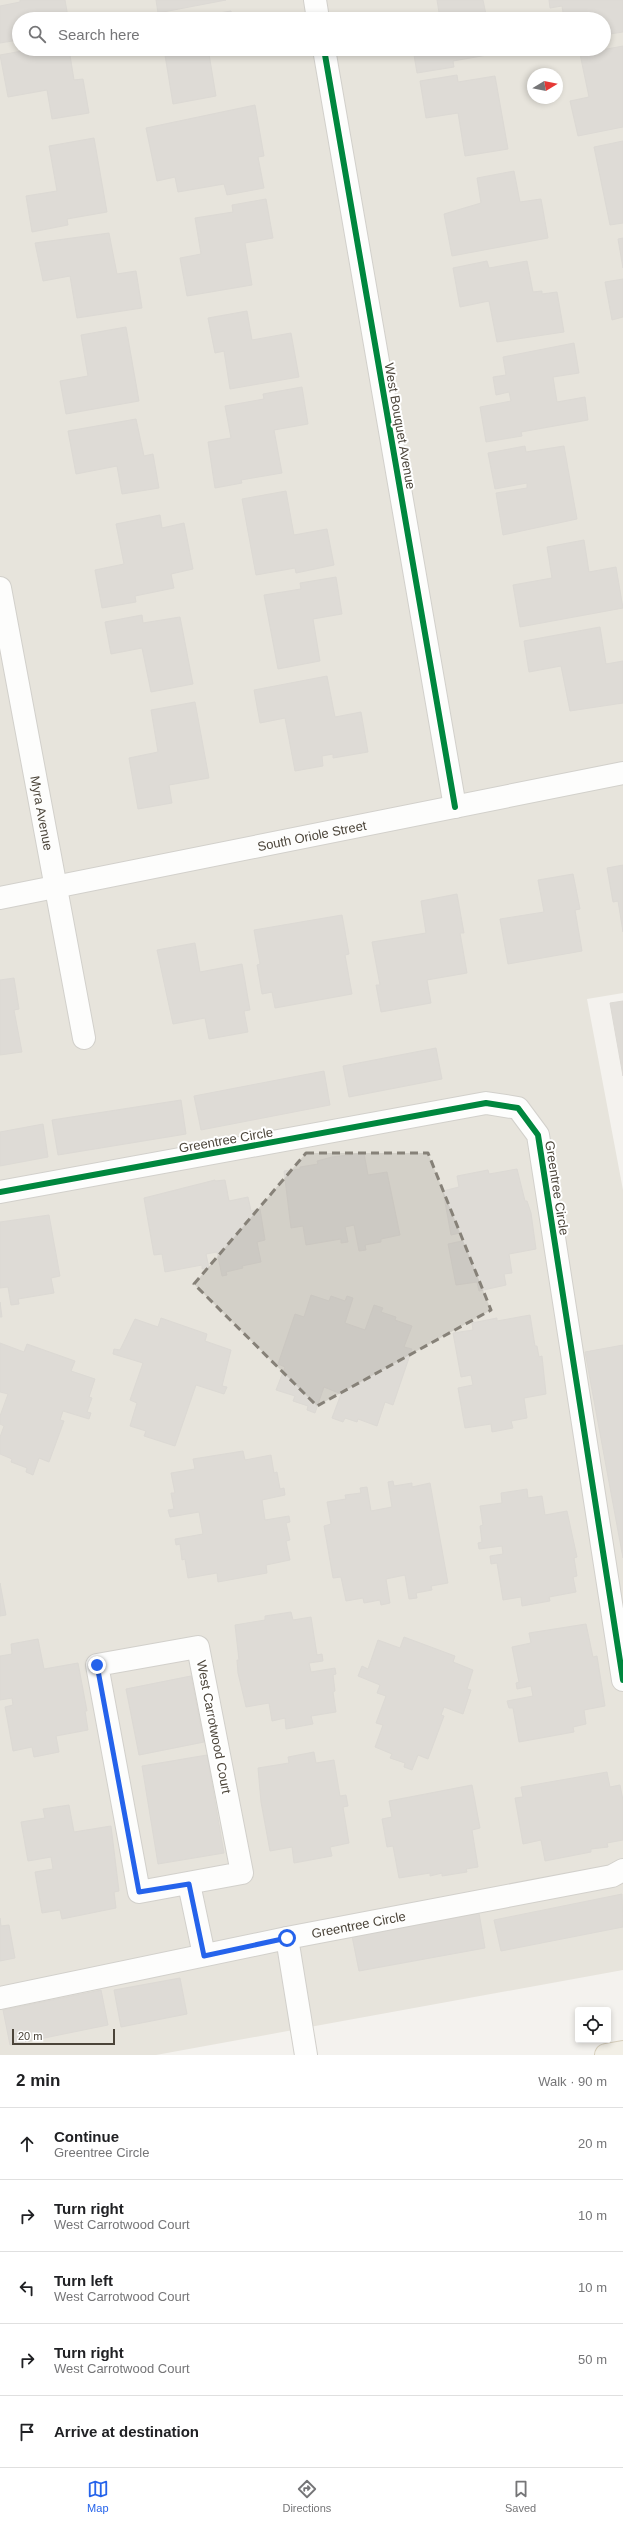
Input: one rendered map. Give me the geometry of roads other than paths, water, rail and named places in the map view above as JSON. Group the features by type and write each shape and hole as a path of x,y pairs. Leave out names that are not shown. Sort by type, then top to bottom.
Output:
{"main road":[{"path":"606,2055 623,2052"}],"street":[{"path":"315,0 317,12"},
{"name":"West Bouquet Avenue","path":"325,56 455,807"},
{"name":"Myra Avenue","path":"0,588 84,1038"},
{"name":"South Oriole Street","path":"0,898 623,774"},
{"name":"Greentree Circle","path":"0,1192 486,1103 518,1108 538,1135 623,1680"},
{"name":"West Carrotwood Court","path":"198,1647 242,1873 189,1884 139,1892 97,1665 198,1647"},
{"name":"Greentree Circle","path":"0,1998 287,1938 612,1876 623,1870"},
{"path":"189,1884 204,1956"},
{"path":"287,1938 306,2055"}]}
